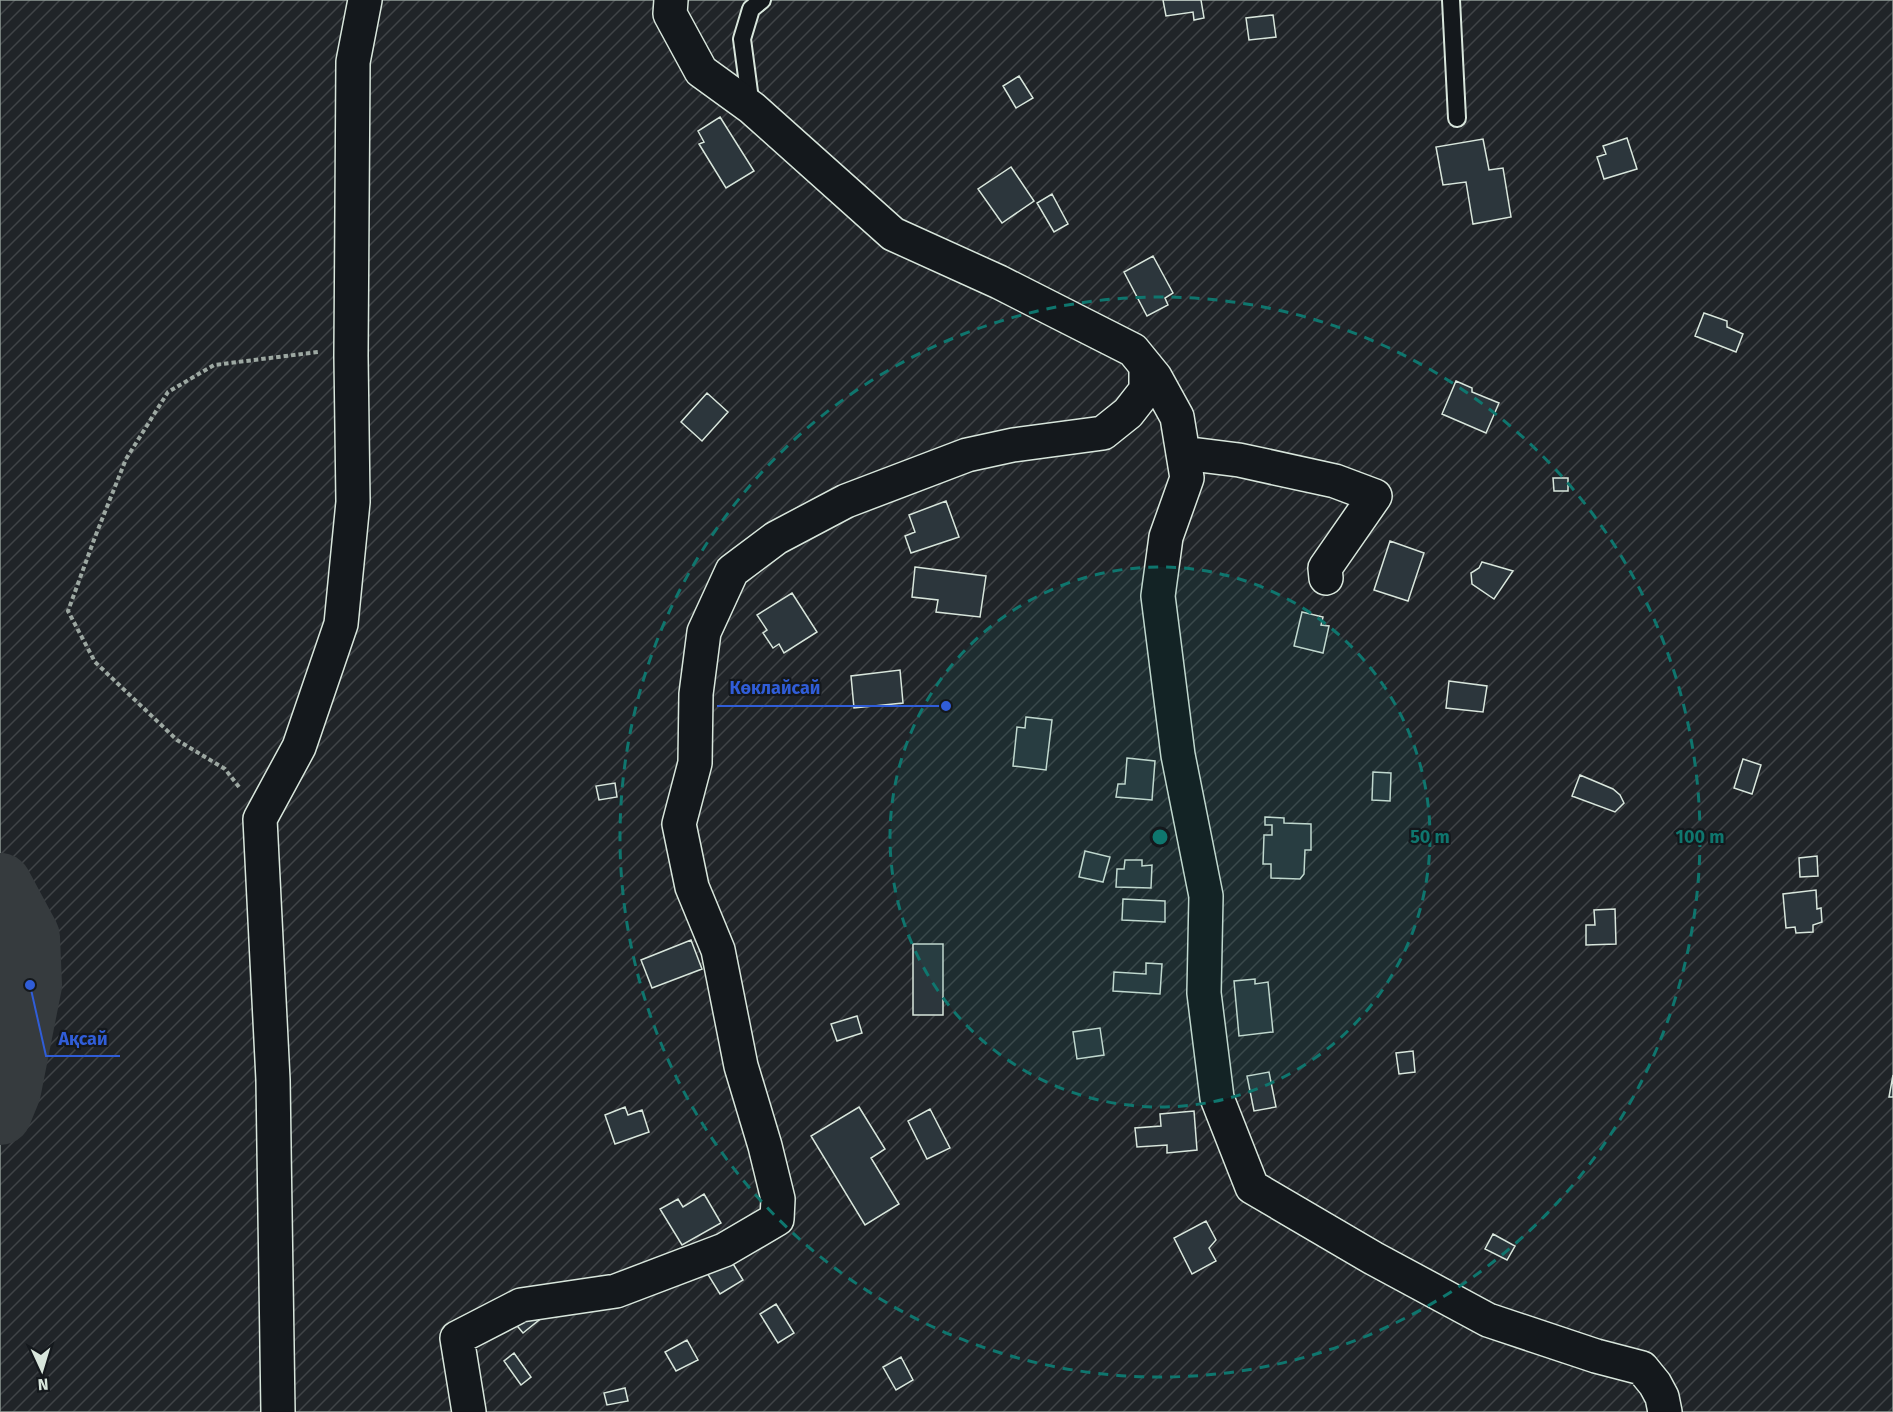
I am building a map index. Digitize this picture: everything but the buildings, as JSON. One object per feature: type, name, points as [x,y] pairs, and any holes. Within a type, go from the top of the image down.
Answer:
[{"type":"street","points":[[278,1412],[273,1080],[260,819],[299,747],[341,624],[353,502],[351,348],[353,62],[365,0]]},
{"type":"street","points":[[671,0],[670,14],[701,71],[752,108],[893,234],[999,282],[1133,350],[1155,377],[1177,417],[1186,478],[1166,537],[1158,596],[1178,755],[1206,896],[1204,993],[1217,1098],[1252,1187],[1373,1258],[1488,1320],[1596,1356],[1642,1368],[1659,1391],[1665,1412]]},
{"type":"street","points":[[469,1412],[458,1338],[521,1305],[616,1291],[723,1250],[777,1219],[778,1199],[741,1066],[718,950],[692,887],[679,824],[695,763],[696,694],[704,632],[732,571],[776,538],[846,501],[967,454],[1013,445],[1103,433],[1128,413],[1146,390],[1146,366]]},
{"type":"street","points":[[1183,453],[1239,460],[1335,481],[1375,496],[1324,568],[1326,578]]},
{"type":"lane","points":[[752,108],[742,39],[751,9],[762,0]]},
{"type":"lane","points":[[1450,0],[1457,118]]},
{"type":"path","points":[[260,819],[225,769],[177,740],[95,662],[68,611],[94,537],[126,459],[168,392],[214,365],[351,348]]},
{"type":"shaded area","points":[[0,0],[1893,0],[1893,1412],[0,1412]]},
{"type":"waterway","points":[[0,885],[28,937],[30,985],[9,1091],[0,1113]]},
{"type":"place","name":"Көклайсай","points":[[946,706]]},
{"type":"place","name":"Ақсай","points":[[30,985]]}]
